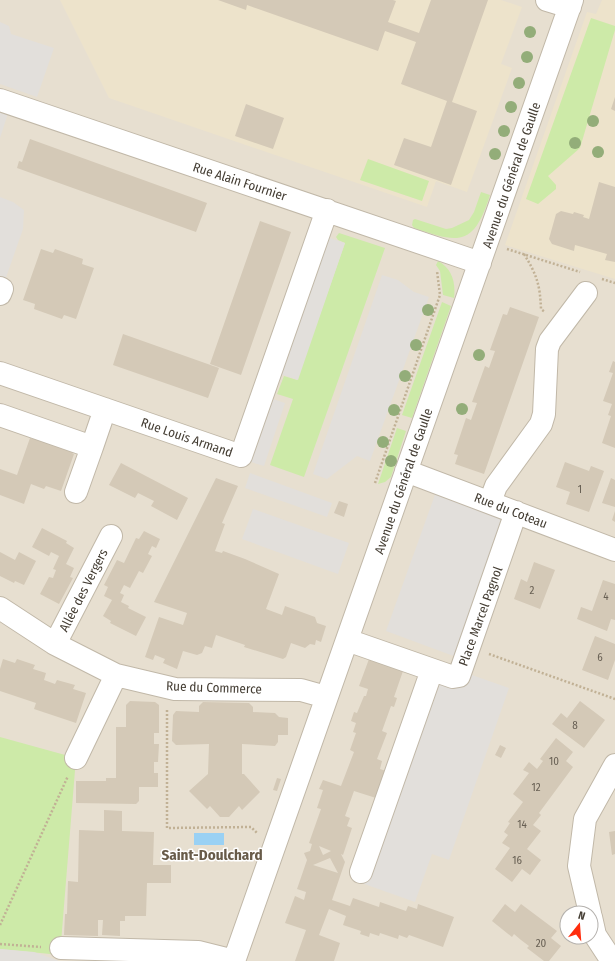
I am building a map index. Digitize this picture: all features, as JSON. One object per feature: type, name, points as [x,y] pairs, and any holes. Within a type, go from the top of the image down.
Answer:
[{"type":"street","points":[[547,0],[571,4]]},
{"type":"street","name":"Avenue du Général de Gaulle","points":[[234,961],[571,4]]},
{"type":"street","name":"Rue Alain Fournier","points":[[0,100],[480,263]]},
{"type":"street","name":"Rue Louis Armand","points":[[0,372],[241,456],[327,210]]},
{"type":"street","points":[[490,502],[496,486],[541,424],[544,414],[546,349],[591,282]]},
{"type":"street","points":[[0,288],[2,289],[0,294]]},
{"type":"street","points":[[76,492],[105,409]]},
{"type":"street","points":[[0,415],[92,447]]},
{"type":"street","name":"Rue du Coteau","points":[[406,471],[615,550]]},
{"type":"street","name":"Place Marcel Pagnol","points":[[347,640],[432,670],[454,677],[459,676],[516,512]]},
{"type":"street","name":"Allée des Vergers","points":[[55,644],[111,536]]},
{"type":"street","name":"Rue du Commerce","points":[[0,608],[55,644],[116,675],[175,689],[301,690],[326,697]]},
{"type":"street","points":[[361,872],[432,670]]},
{"type":"street","points":[[76,758],[116,675]]},
{"type":"street","points":[[588,905],[579,866],[585,819],[615,765]]},
{"type":"street","points":[[599,941],[612,961]]},
{"type":"street","points":[[61,948],[198,952],[234,961]]},
{"type":"path","points":[[501,246],[591,282],[615,283]]},
{"type":"path","points":[[523,254],[533,268],[540,286],[542,309],[562,325]]},
{"type":"path","points":[[375,483],[440,295],[439,283],[434,267]]},
{"type":"path","points":[[470,647],[615,699]]},
{"type":"path","points":[[167,687],[167,828],[251,827],[261,838]]},
{"type":"path","points":[[0,925],[76,758]]},
{"type":"path","points":[[0,944],[61,948]]},
{"type":"shaded area","points":[[0,0],[615,0],[615,961],[0,961]]},
{"type":"shaded area","points":[[60,0],[501,0],[522,7],[501,64],[512,68],[467,192],[436,181],[427,207],[109,98]]},
{"type":"shaded area","points":[[602,0],[615,0],[615,279],[505,245],[587,12],[596,14]]},
{"type":"shaded area","points":[[0,22],[9,26],[11,34],[54,48],[37,97],[0,84]]},
{"type":"shaded area","points":[[0,100],[11,104],[0,138]]},
{"type":"shaded area","points":[[0,197],[13,202],[24,210],[23,229],[2,289],[0,288]]},
{"type":"shaded area","points":[[327,237],[345,243],[298,380],[280,374]]},
{"type":"shaded area","points":[[382,275],[398,280],[414,292],[429,297],[370,461],[357,456],[327,479],[313,474]]},
{"type":"shaded area","points":[[270,398],[285,403],[264,466],[248,461]]},
{"type":"shaded area","points":[[250,473],[332,503],[327,517],[245,488]]},
{"type":"shaded area","points":[[436,492],[509,518],[459,658],[386,631]]},
{"type":"shaded area","points":[[253,509],[349,543],[338,574],[242,539]]},
{"type":"shaded area","points":[[429,660],[509,688],[449,860],[432,854],[415,902],[353,880]]},
{"type":"shaded area","points":[[0,949],[34,952],[59,961],[0,961]]},
{"type":"green space","points":[[591,18],[615,26],[615,30],[580,148],[548,176],[556,185],[556,189],[538,204],[526,199]]},
{"type":"green space","points":[[368,159],[429,181],[422,201],[360,180]]},
{"type":"green space","points":[[481,192],[490,195],[484,212],[478,224],[471,232],[463,237],[443,237],[414,228],[412,225],[413,220],[415,219],[446,229],[452,228],[469,220],[474,212]]},
{"type":"green space","points":[[339,233],[385,248],[304,477],[270,465],[293,399],[277,394],[284,376],[297,380],[345,243],[338,240],[336,237]]},
{"type":"green space","points":[[438,261],[447,268],[452,276],[454,282],[454,298],[443,295],[440,271],[436,265]]},
{"type":"green space","points":[[442,302],[451,306],[412,418],[402,415]]},
{"type":"green space","points":[[397,428],[406,431],[391,477],[385,482],[378,484]]},
{"type":"green space","points":[[0,737],[76,758],[60,955],[0,949]]},
{"type":"water","points":[[194,833],[224,833],[224,845],[194,845]]},
{"type":"building","points":[[218,0],[393,0],[396,1],[388,22],[419,33],[431,0],[488,0],[452,102],[477,111],[451,185],[394,165],[404,138],[431,147],[447,101],[401,84],[416,42],[385,31],[378,51],[247,5],[246,10]]},
{"type":"building","points":[[615,97],[615,111],[611,109]]},
{"type":"building","points":[[246,104],[284,118],[273,149],[235,136]]},
{"type":"building","points":[[30,139],[207,203],[196,232],[17,168],[19,161],[22,162]]},
{"type":"building","points":[[599,182],[615,187],[615,262],[605,260],[607,254],[575,245],[574,251],[552,244],[549,239],[556,214],[561,211],[573,214],[574,212],[584,215],[583,217],[589,219]]},
{"type":"building","points":[[260,221],[291,232],[241,375],[210,364]]},
{"type":"building","points":[[41,249],[53,253],[55,249],[83,259],[82,264],[94,268],[76,319],[64,315],[62,319],[34,309],[35,304],[23,300]]},
{"type":"building","points":[[510,307],[539,317],[484,474],[455,464],[458,455],[454,454],[466,418],[471,420],[477,403],[472,402],[485,366],[489,368],[495,351],[490,350],[503,314],[507,315]]},
{"type":"building","points":[[123,334],[219,368],[208,398],[113,365]]},
{"type":"building","points":[[613,361],[615,362],[615,448],[602,443],[611,416],[608,415],[612,404],[603,401],[613,373],[609,372]]},
{"type":"building","points":[[35,431],[74,445],[72,453],[74,454],[61,491],[46,486],[44,489],[31,484],[24,504],[0,495],[0,469],[17,475],[30,438],[33,439]]},
{"type":"building","points":[[565,462],[589,471],[591,466],[604,471],[589,512],[566,504],[570,492],[556,487]]},
{"type":"building","points":[[121,463],[188,498],[177,520],[151,506],[154,501],[138,493],[135,498],[109,485]]},
{"type":"building","points":[[216,478],[238,486],[222,523],[225,524],[215,551],[222,553],[223,551],[279,574],[266,609],[282,615],[285,606],[315,617],[317,623],[326,626],[321,642],[316,640],[315,645],[310,644],[305,648],[291,643],[286,657],[283,659],[244,647],[245,645],[216,635],[212,648],[205,646],[202,653],[197,655],[183,651],[177,669],[163,663],[165,659],[155,655],[153,660],[145,657],[159,617],[183,625],[187,613],[154,602]]},
{"type":"building","points":[[611,478],[615,480],[615,507],[602,503]]},
{"type":"building","points":[[339,501],[348,504],[344,517],[334,513]]},
{"type":"building","points":[[615,511],[615,522],[612,520]]},
{"type":"building","points":[[42,528],[67,541],[66,543],[74,548],[66,564],[74,568],[70,577],[73,578],[59,604],[40,594],[49,577],[53,578],[56,570],[53,569],[59,556],[51,552],[49,556],[32,547]]},
{"type":"building","points":[[144,531],[160,539],[156,548],[152,546],[148,554],[152,556],[143,573],[139,571],[130,588],[124,585],[120,593],[124,595],[121,602],[129,606],[128,608],[146,617],[136,636],[110,623],[111,621],[103,616],[112,600],[104,596],[108,587],[104,585],[117,560],[124,563],[136,538],[139,539]]},
{"type":"building","points":[[0,552],[15,560],[19,552],[36,561],[24,585],[15,581],[14,583],[0,576]]},
{"type":"building","points":[[534,562],[555,570],[540,609],[514,599],[521,579],[527,582]]},
{"type":"building","points":[[603,580],[615,584],[615,620],[611,619],[607,631],[577,619],[581,607],[592,611]]},
{"type":"building","points":[[595,636],[615,644],[615,660],[608,680],[582,670]]},
{"type":"building","points":[[3,659],[15,663],[17,659],[35,665],[33,669],[46,673],[44,680],[55,684],[57,680],[75,685],[73,689],[86,693],[76,723],[34,709],[36,703],[0,691],[0,669]]},
{"type":"building","points":[[369,659],[403,671],[394,697],[397,698],[394,707],[391,706],[382,731],[387,733],[377,759],[382,761],[380,769],[386,771],[376,798],[354,791],[345,816],[350,818],[347,826],[352,828],[343,855],[341,854],[345,862],[332,900],[350,906],[353,898],[379,907],[380,902],[406,911],[408,906],[417,909],[418,904],[454,917],[443,947],[409,935],[407,938],[399,935],[398,939],[380,933],[379,936],[370,933],[369,937],[360,934],[361,931],[343,925],[346,916],[329,909],[319,935],[340,943],[334,961],[295,961],[306,930],[285,923],[295,896],[304,900],[306,892],[297,889],[307,860],[304,853],[310,851],[312,844],[309,843],[321,809],[317,808],[323,790],[319,789],[323,780],[341,786],[354,752],[350,750],[356,733],[353,732],[356,723],[351,721],[354,712],[357,713],[368,689],[359,686]],"holes":[[[319,846],[331,851],[323,855]],[[330,858],[338,873],[313,865]]]},
{"type":"building","points":[[130,701],[155,702],[159,705],[159,733],[154,733],[154,744],[159,744],[158,762],[154,762],[154,773],[158,773],[158,787],[139,787],[139,801],[136,804],[76,803],[76,781],[106,781],[106,778],[116,778],[116,727],[126,727],[126,705]]},
{"type":"building","points":[[580,701],[605,720],[584,748],[552,724],[561,713],[567,718]]},
{"type":"building","points":[[203,702],[249,703],[253,707],[253,712],[275,713],[279,717],[288,718],[288,735],[278,735],[278,742],[275,746],[242,744],[242,774],[244,774],[260,792],[242,810],[239,806],[229,817],[220,817],[210,806],[207,809],[189,791],[208,774],[209,744],[176,745],[172,741],[173,715],[176,711],[199,712],[199,706]]},
{"type":"building","points":[[556,738],[573,752],[566,761],[573,767],[539,813],[541,815],[533,825],[541,831],[527,849],[541,860],[530,875],[522,869],[512,882],[495,869],[510,848],[502,843],[508,835],[504,832],[510,823],[508,822],[523,802],[513,794],[529,773],[523,770],[529,762],[537,769],[543,761],[540,759]]},
{"type":"building","points":[[500,745],[506,748],[501,758],[495,755]]},
{"type":"building","points":[[277,778],[281,779],[277,791],[273,790]]},
{"type":"building","points":[[104,810],[122,811],[122,831],[154,832],[153,865],[171,865],[171,883],[147,883],[146,916],[125,916],[125,921],[120,921],[120,936],[102,935],[103,920],[98,920],[98,936],[64,935],[65,914],[67,914],[68,881],[78,882],[79,830],[104,831]]},
{"type":"building","points":[[615,831],[615,854],[612,855],[609,832]]},
{"type":"building","points":[[505,904],[515,912],[521,904],[557,931],[551,938],[561,946],[549,961],[544,961],[527,948],[529,946],[514,934],[512,937],[492,921]]},
{"type":"district","name":"Saint-Doulchard","points":[[212,855]]}]
